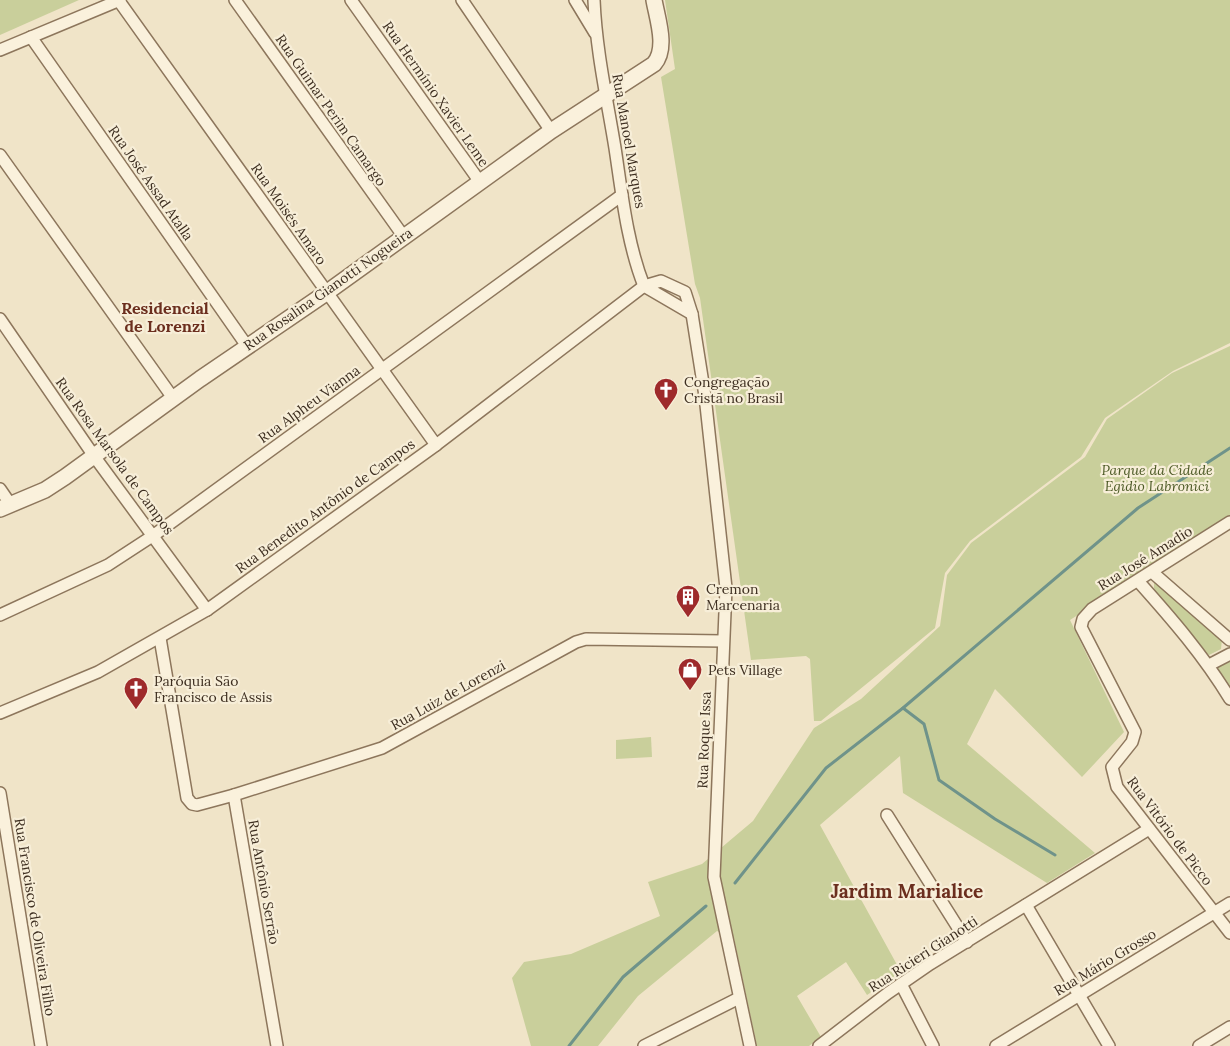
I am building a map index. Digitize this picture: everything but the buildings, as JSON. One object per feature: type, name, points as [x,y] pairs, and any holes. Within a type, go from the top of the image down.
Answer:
[{"type":"street","points":[[0,50],[119,0]]},
{"type":"street","name":"Rua Moisés Amaro","points":[[119,0],[436,445]]},
{"type":"street","name":"Rua Guimar Perim Camargo","points":[[235,0],[404,237]]},
{"type":"street","name":"Rua Hermínio Xavier Leme","points":[[351,0],[480,182]]},
{"type":"street","points":[[462,0],[551,131]]},
{"type":"street","points":[[575,0],[596,34]]},
{"type":"street","name":"Rua Manoel Marques","points":[[594,0],[596,34],[622,195],[636,265],[644,286]]},
{"type":"street","name":"Rua Rosalina Gianotti Nogueira","points":[[5,507],[45,490],[247,346],[326,293],[551,131],[654,64],[658,59],[660,44],[654,0]]},
{"type":"street","name":"Rua José Assad Atalla","points":[[31,37],[247,346]]},
{"type":"street","points":[[0,155],[173,398]]},
{"type":"street","name":"Rua Alpheu Vianna","points":[[0,615],[108,564],[154,535],[622,195]]},
{"type":"street","name":"Rua Roque Issa","points":[[644,286],[692,314],[706,396],[726,588],[714,878],[750,1046]]},
{"type":"street","name":"Rua Benedito Antônio de Campos","points":[[0,713],[98,672],[207,610],[436,445],[644,286]]},
{"type":"street","name":"Rua Rosa Marsola de Campos","points":[[0,319],[94,456],[154,535],[207,610]]},
{"type":"street","points":[[0,489],[5,507]]},
{"type":"street","name":"Rua José Amadio","points":[[1112,767],[1132,742],[1135,732],[1133,725],[1083,634],[1082,623],[1085,615],[1230,522]]},
{"type":"street","points":[[1152,572],[1230,640]]},
{"type":"street","points":[[1138,581],[1178,626],[1209,665],[1230,699]]},
{"type":"street","name":"Rua Luiz de Lorenzi","points":[[160,638],[187,798],[190,802],[203,804],[382,748],[576,642],[586,639],[723,641]]},
{"type":"street","points":[[1209,665],[1230,654]]},
{"type":"street","name":"Rua Vitório de Picco","points":[[1112,767],[1117,787],[1230,933]]},
{"type":"street","name":"Rua Francisco de Oliveira Filho","points":[[0,793],[41,1046]]},
{"type":"street","name":"Rua Antônio Serrão","points":[[234,795],[277,1046]]},
{"type":"street","points":[[888,814],[966,942]]},
{"type":"street","name":"Rua Ricieri Gianotti","points":[[819,1046],[901,984],[1149,829]]},
{"type":"street","name":"Rua Mário Grosso","points":[[996,1046],[1230,902]]},
{"type":"street","points":[[1026,905],[1110,1046]]},
{"type":"street","points":[[901,984],[933,1046]]},
{"type":"street","points":[[644,1046],[740,998]]},
{"type":"street","points":[[1199,1046],[1230,1027]]},
{"type":"green space","points":[[0,0],[79,0],[0,35]]},
{"type":"green space","points":[[665,0],[1230,0],[1230,343],[1173,371],[1105,418],[1081,457],[970,541],[945,573],[935,628],[821,721],[814,721],[810,659],[806,656],[751,660],[700,298],[695,284],[661,77],[675,69]]},
{"type":"green space","name":"Parque da Cidade Egidio Labronici","points":[[1230,346],[1230,516],[1070,620],[1124,732],[1082,777],[995,689],[967,744],[1095,853],[1047,883],[903,793],[900,756],[820,825],[901,972],[867,995],[846,962],[797,996],[821,1037],[809,1046],[757,1046],[734,938],[717,931],[638,996],[598,1046],[531,1046],[512,978],[524,962],[571,954],[660,916],[648,882],[702,864],[753,821],[814,728],[861,699],[940,626],[947,575],[971,543],[1085,457],[1107,419],[1172,373]]},
{"type":"green space","points":[[1158,580],[1222,639],[1221,649],[1209,655],[1203,650],[1157,595],[1154,583]]},
{"type":"green space","points":[[1230,659],[1230,690],[1216,665]]},
{"type":"green space","points":[[651,737],[652,757],[616,759],[616,740]]},
{"type":"waterway","points":[[735,883],[826,768],[903,708],[1138,508],[1230,448]]},
{"type":"waterway","points":[[903,708],[924,724],[939,780],[995,819],[1055,855]]},
{"type":"waterway","points":[[569,1046],[623,977],[706,906]]},
{"type":"place","name":"Congregação Cristã no Brasil","points":[[666,411]]},
{"type":"place","name":"Cremon Marcenaria","points":[[688,618]]},
{"type":"place","name":"Pets Village","points":[[690,691]]},
{"type":"place","name":"Paróquia São Francisco de Assis","points":[[136,710]]},
{"type":"district","name":"Residencial de Lorenzi","points":[[165,317]]},
{"type":"district","name":"Jardim Marialice","points":[[907,891]]}]
